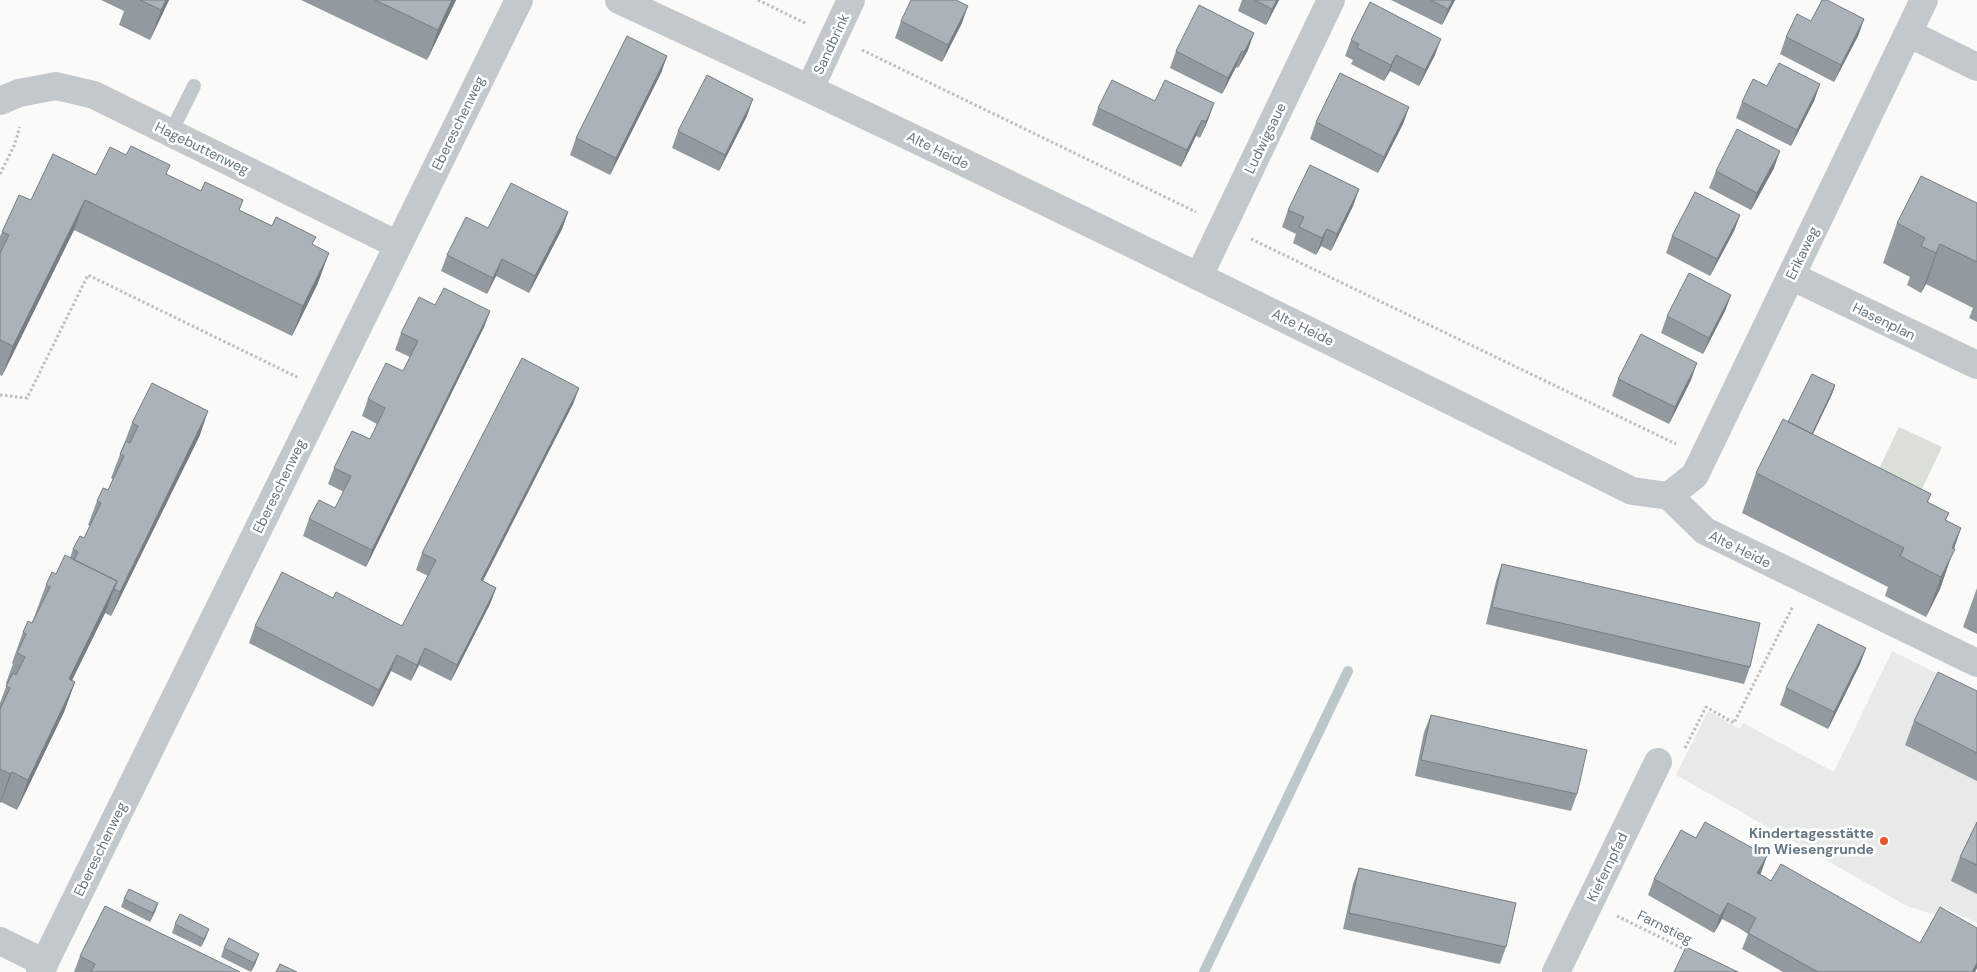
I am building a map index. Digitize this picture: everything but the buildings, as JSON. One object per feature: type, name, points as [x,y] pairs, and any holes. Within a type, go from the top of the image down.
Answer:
[{"type":"street","name":"Ebereschenweg","points":[[42,968],[519,0]]},
{"type":"street","name":"Alte Heide","points":[[619,0],[810,88],[1199,276],[1632,491],[1669,496],[1705,532],[1977,663]]},
{"type":"street","name":"Sandbrink","points":[[810,88],[851,0]]},
{"type":"street","name":"Ludwigsaue","points":[[1199,276],[1332,0]]},
{"type":"street","name":"Erikaweg","points":[[1669,496],[1695,475],[1924,0]]},
{"type":"street","points":[[1908,33],[1977,67]]},
{"type":"street","name":"Hagebuttenweg","points":[[0,101],[19,93],[56,86],[94,95],[398,245]]},
{"type":"street","name":"Hasenplan","points":[[1791,276],[1977,365]]},
{"type":"street","name":"Kiefernpfad","points":[[1556,972],[1658,762]]},
{"type":"street","points":[[0,941],[42,968]]},
{"type":"lane","points":[[171,132],[194,86]]},
{"type":"path","points":[[0,174],[14,146],[32,91]]},
{"type":"path","points":[[0,395],[27,398],[88,275],[306,382]]},
{"type":"path","points":[[1658,762],[1673,769],[1706,707],[1734,723],[1805,581]]},
{"type":"path","name":"Farnstieg","points":[[1590,902],[1695,954]]},
{"type":"shaded area","points":[[1899,427],[1942,447],[1922,489],[1879,469]]},
{"type":"shaded area","name":"Kindertagesstätte Im Wiesengrunde","points":[[1892,651],[1977,693],[1977,923],[1943,907],[1938,916],[1907,906],[1676,775],[1708,711],[1740,729],[1743,723],[1834,772]]},
{"type":"waterway","points":[[1204,972],[1348,671]]},
{"type":"place","name":"Kindertagesstätte Im Wiesengrunde","points":[[1884,841]]}]
